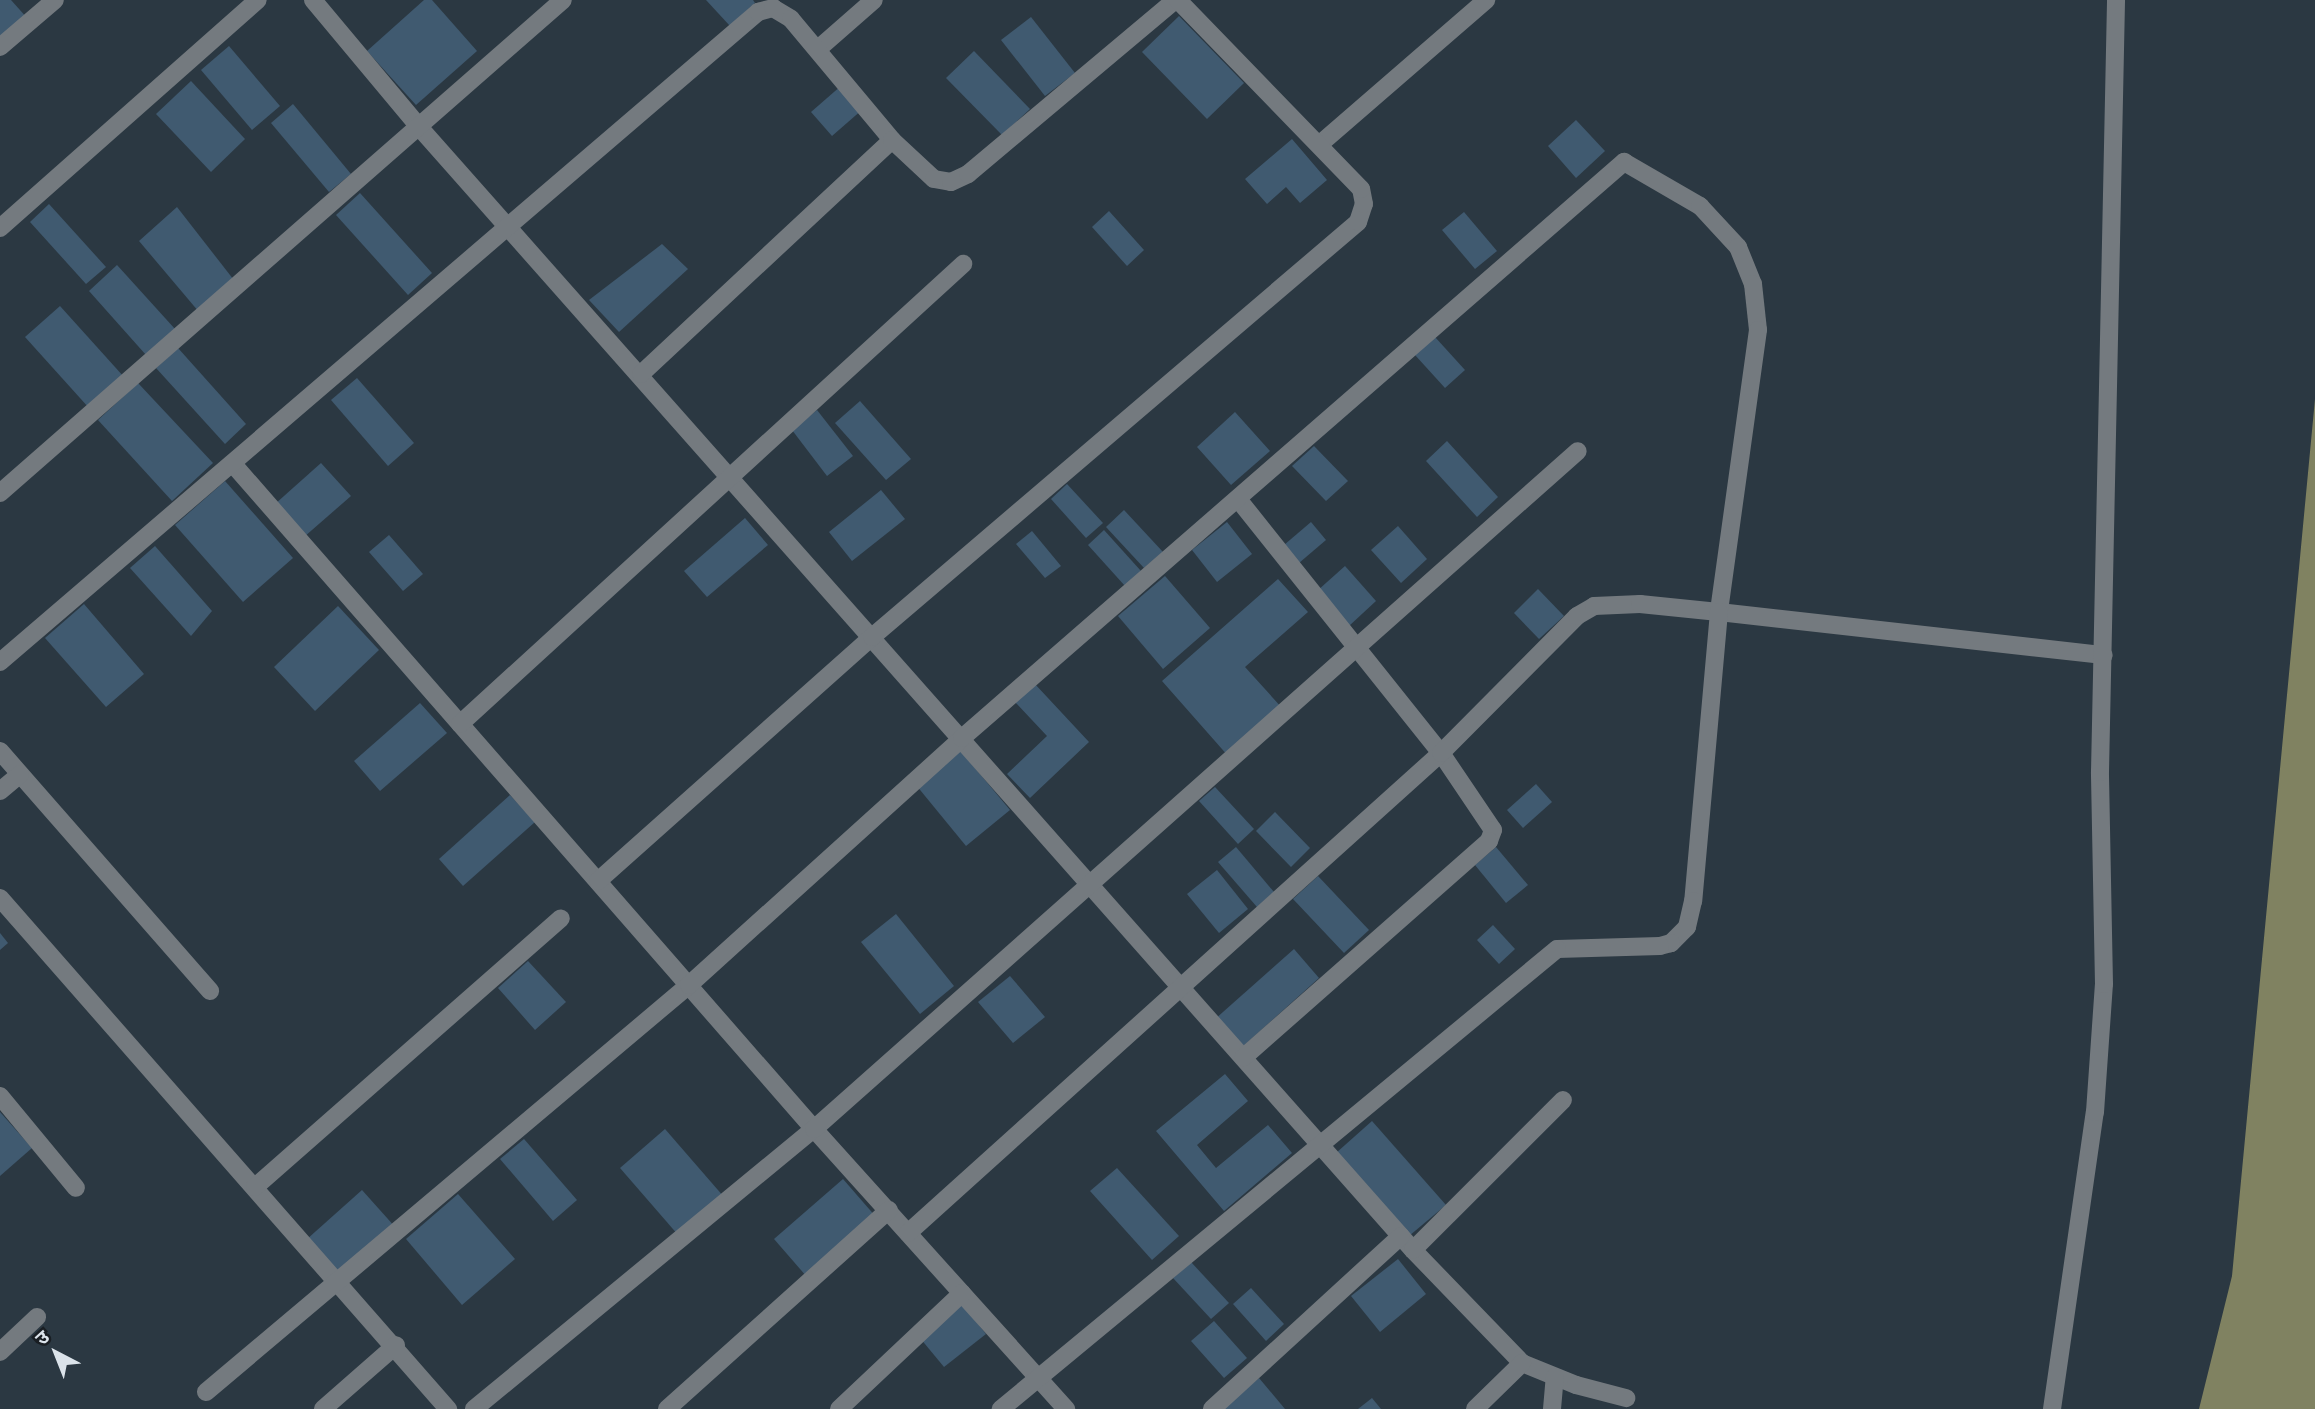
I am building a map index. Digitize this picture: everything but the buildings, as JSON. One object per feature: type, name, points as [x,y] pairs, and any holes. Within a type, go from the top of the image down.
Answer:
[{"type":"street","points":[[0,47],[55,0]]},
{"type":"street","points":[[0,228],[258,0]]},
{"type":"street","points":[[313,0],[420,128],[641,374],[1413,1250],[1522,1363],[1555,1377],[1626,1398]]},
{"type":"street","points":[[0,493],[564,0]]},
{"type":"street","points":[[818,49],[874,0]]},
{"type":"street","points":[[0,662],[511,228],[758,12],[774,8],[791,19],[892,141],[934,179],[951,182],[968,174],[1176,0],[1320,144],[1361,189],[1364,204],[1358,222],[872,636],[598,881]]},
{"type":"street","points":[[1320,144],[1486,0]]},
{"type":"street","points":[[2052,1409],[2072,1292],[2097,1087],[2104,984],[2100,772],[2116,0]]},
{"type":"street","points":[[641,374],[892,141]]},
{"type":"street","points":[[206,1392],[339,1283],[689,985],[962,738],[1624,162],[1676,191],[1715,221],[1738,247],[1753,284],[1758,330],[1719,612],[1693,901],[1681,935],[1671,943],[1635,950],[1557,949],[1001,1409]]},
{"type":"street","points":[[460,724],[963,264]]},
{"type":"street","points":[[474,1409],[814,1129],[1578,451]]},
{"type":"street","points":[[233,464],[814,1129],[1066,1409]]},
{"type":"street","points":[[1237,499],[1441,753],[1490,820],[1493,830],[1489,841],[1244,1057]]},
{"type":"street","points":[[908,1233],[1441,753],[1577,616],[1594,606],[1640,604],[2104,654]]},
{"type":"street","points":[[0,751],[210,991]]},
{"type":"street","points":[[0,791],[20,774]]},
{"type":"street","points":[[0,898],[396,1345],[448,1409]]},
{"type":"street","points":[[255,1187],[561,918]]},
{"type":"street","points":[[0,1096],[76,1188]]},
{"type":"street","points":[[1413,1250],[1563,1100]]},
{"type":"street","points":[[667,1409],[889,1210]]},
{"type":"street","points":[[1212,1409],[1401,1236]]},
{"type":"street","points":[[839,1409],[962,1293]]},
{"type":"street","points":[[0,1352],[37,1317]]},
{"type":"street","points":[[323,1409],[396,1345]]},
{"type":"street","points":[[1475,1409],[1522,1363]]},
{"type":"street","points":[[1552,1409],[1555,1377]]},
{"type":"shaded area","points":[[2315,399],[2315,1409],[2199,1409],[2232,1276]]}]
